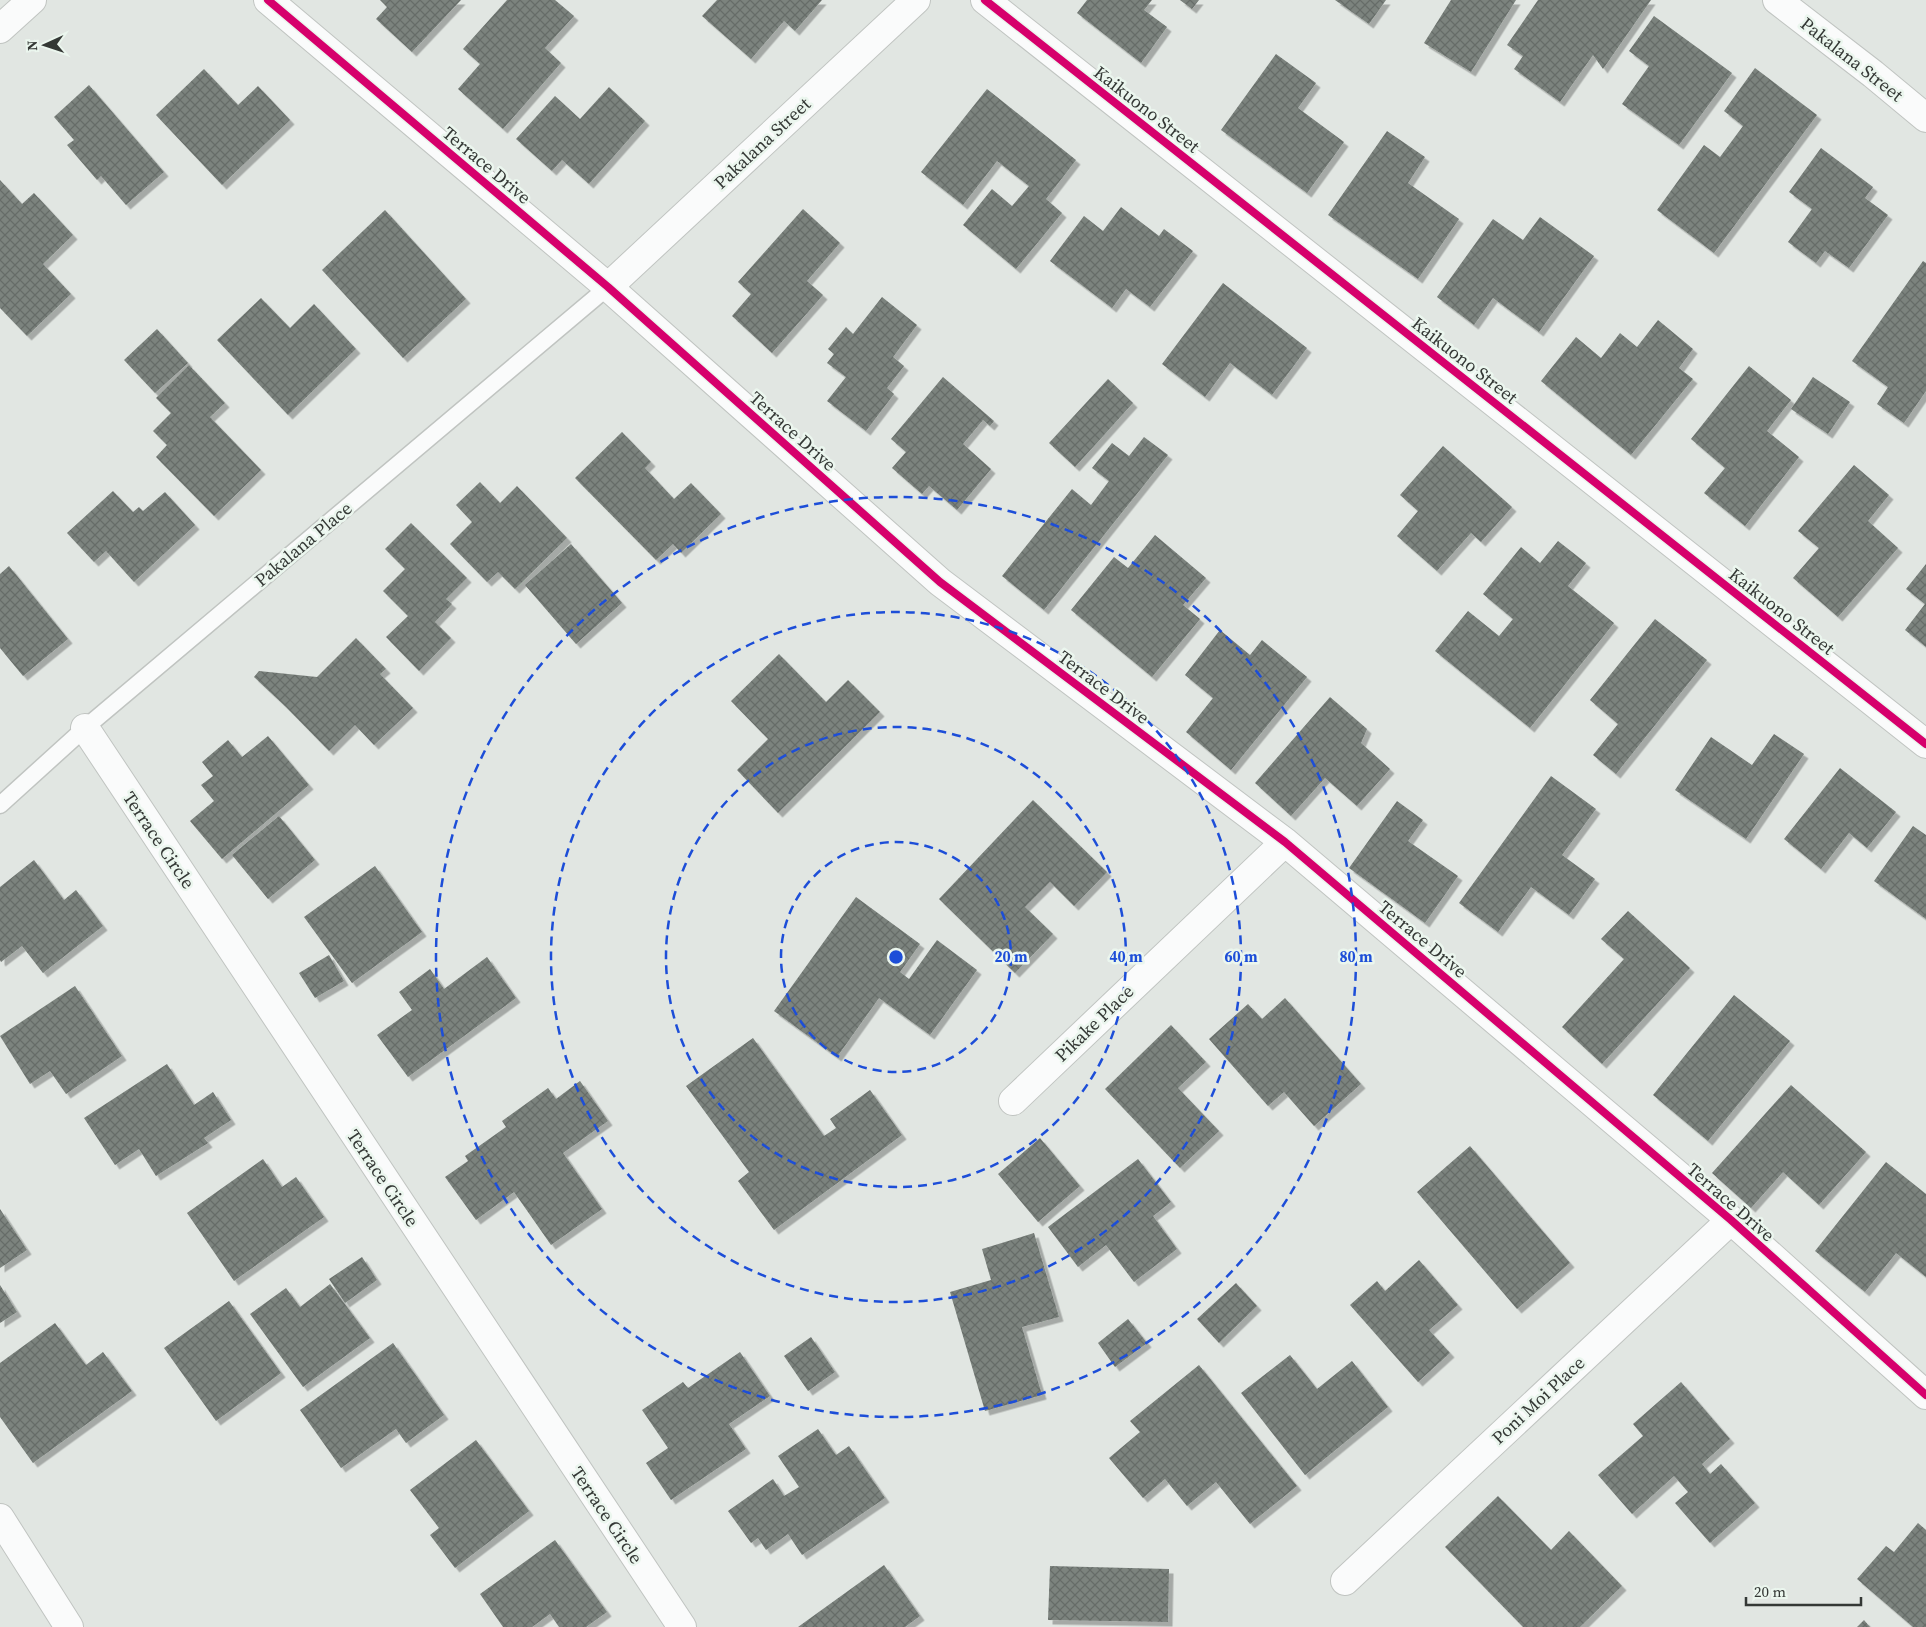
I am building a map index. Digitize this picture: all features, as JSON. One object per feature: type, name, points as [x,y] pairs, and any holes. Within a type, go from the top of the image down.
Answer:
[{"type":"street","points":[[0,29],[32,0]]},
{"type":"street","name":"Terrace Drive","points":[[268,0],[608,287],[940,582],[1285,842],[1731,1220],[1926,1395]]},
{"type":"street","name":"Pakalana Street","points":[[608,287],[916,0]]},
{"type":"street","name":"Kaikuono Street","points":[[985,0],[1926,744]]},
{"type":"street","name":"Pakalana Street","points":[[1777,0],[1873,74],[1926,118]]},
{"type":"street","name":"Terrace Circle","points":[[85,728],[682,1627]]},
{"type":"street","name":"Pikake Place","points":[[1013,1101],[1285,842]]},
{"type":"street","name":"Poni Moi Place","points":[[1344,1581],[1731,1220]]},
{"type":"street","points":[[0,1518],[69,1627]]},
{"type":"lane","name":"Pakalana Place","points":[[0,805],[85,728],[608,287]]},
{"type":"building","points":[[380,0],[461,0],[412,52],[376,19],[387,7]]},
{"type":"building","points":[[507,0],[555,0],[574,16],[545,48],[561,63],[503,129],[458,89],[480,64],[463,49]]},
{"type":"building","points":[[717,0],[822,0],[795,31],[784,21],[751,59],[702,16]]},
{"type":"building","points":[[1087,0],[1152,0],[1144,10],[1167,27],[1141,63],[1077,13]]},
{"type":"building","points":[[1180,0],[1199,0],[1192,9]]},
{"type":"building","points":[[1335,0],[1386,0],[1369,24]]},
{"type":"building","points":[[1451,0],[1516,0],[1471,72],[1424,43]]},
{"type":"building","points":[[1538,0],[1651,0],[1603,69],[1593,55],[1560,102],[1514,69],[1523,56],[1507,45]]},
{"type":"building","points":[[1654,16],[1732,73],[1679,145],[1622,104],[1649,66],[1629,51]]},
{"type":"building","points":[[1276,54],[1316,83],[1298,108],[1344,142],[1307,193],[1221,130]]},
{"type":"building","points":[[1755,68],[1817,115],[1714,253],[1657,210],[1704,145],[1720,157],[1743,126],[1724,111]]},
{"type":"building","points":[[204,69],[238,105],[258,86],[290,120],[222,185],[156,115]]},
{"type":"building","points":[[89,85],[164,172],[126,205],[101,176],[97,180],[67,145],[74,140],[54,117]]},
{"type":"building","points":[[609,87],[645,121],[589,184],[562,160],[552,171],[516,139],[555,96],[580,119]]},
{"type":"building","points":[[987,89],[1076,160],[1046,199],[1062,213],[1016,269],[963,225],[992,189],[1012,206],[1029,186],[997,161],[963,205],[921,172]]},
{"type":"building","points":[[1387,131],[1425,157],[1408,183],[1459,219],[1418,279],[1328,215]]},
{"type":"building","points":[[1821,148],[1873,187],[1865,198],[1888,215],[1849,268],[1825,251],[1816,263],[1788,242],[1812,209],[1789,192]]},
{"type":"building","points":[[0,180],[22,204],[34,193],[73,235],[43,264],[71,294],[27,336],[0,308]]},
{"type":"building","points":[[1121,207],[1159,236],[1164,229],[1193,251],[1150,307],[1126,289],[1112,308],[1050,261],[1084,216],[1103,231]]},
{"type":"building","points":[[803,209],[840,243],[807,281],[823,295],[772,353],[732,316],[751,294],[738,282]]},
{"type":"building","points":[[385,210],[466,299],[403,358],[322,270]]},
{"type":"building","points":[[1540,217],[1594,256],[1539,332],[1493,298],[1474,325],[1437,297],[1493,219],[1523,240]]},
{"type":"building","points":[[1923,261],[1926,263],[1926,391],[1904,423],[1877,404],[1888,387],[1852,361]]},
{"type":"building","points":[[1223,283],[1307,348],[1272,395],[1230,363],[1205,397],[1162,364]]},
{"type":"building","points":[[882,297],[917,325],[893,357],[904,366],[887,388],[894,394],[866,431],[827,401],[846,377],[827,363],[834,354],[828,349],[846,327],[853,334]]},
{"type":"building","points":[[261,298],[290,328],[314,304],[356,349],[288,415],[217,340]]},
{"type":"building","points":[[1658,320],[1693,349],[1679,368],[1693,379],[1631,455],[1541,381],[1576,337],[1601,358],[1620,333],[1637,347]]},
{"type":"building","points":[[157,329],[188,363],[155,393],[124,360]]},
{"type":"building","points":[[189,365],[225,403],[210,417],[261,470],[214,516],[156,457],[167,445],[153,431],[171,413],[156,398]]},
{"type":"building","points":[[1749,366],[1791,400],[1767,431],[1799,457],[1745,526],[1704,493],[1725,468],[1691,439]]},
{"type":"building","points":[[943,377],[994,421],[990,426],[983,420],[963,444],[991,469],[957,510],[929,486],[922,494],[892,468],[906,452],[891,439]]},
{"type":"building","points":[[1813,377],[1850,402],[1828,434],[1791,409]]},
{"type":"building","points":[[1108,379],[1133,403],[1075,467],[1049,443]]},
{"type":"building","points":[[622,432],[651,462],[645,468],[674,499],[691,483],[721,514],[681,553],[673,544],[656,560],[575,478]]},
{"type":"building","points":[[1144,437],[1168,455],[1044,610],[1002,576],[1072,489],[1091,505],[1109,481],[1092,468],[1112,443],[1129,456]]},
{"type":"building","points":[[1443,446],[1512,507],[1481,542],[1471,533],[1437,571],[1397,536],[1418,511],[1400,495]]},
{"type":"building","points":[[1854,465],[1889,495],[1868,521],[1898,548],[1838,617],[1793,578],[1819,548],[1798,531]]},
{"type":"building","points":[[480,482],[500,503],[517,486],[567,538],[515,589],[498,572],[487,582],[450,544],[472,522],[456,505]]},
{"type":"building","points":[[113,491],[133,512],[139,507],[143,511],[165,492],[195,525],[134,582],[106,551],[94,562],[67,533]]},
{"type":"building","points":[[411,523],[467,578],[446,599],[452,604],[435,622],[451,638],[419,671],[386,637],[408,616],[383,591],[405,569],[385,549]]},
{"type":"building","points":[[1155,535],[1206,578],[1183,605],[1200,619],[1152,677],[1071,610],[1114,557],[1128,568]]},
{"type":"building","points":[[1558,541],[1586,563],[1568,586],[1614,623],[1530,728],[1435,651],[1468,611],[1499,636],[1513,619],[1483,594],[1521,547],[1540,563]]},
{"type":"building","points":[[571,544],[622,603],[576,644],[525,585]]},
{"type":"building","points":[[1926,564],[1926,647],[1905,630],[1925,604],[1906,589]]},
{"type":"building","points":[[9,566],[68,639],[23,676],[0,648],[0,574]]},
{"type":"building","points":[[1655,619],[1707,660],[1616,774],[1593,755],[1618,724],[1590,700]]},
{"type":"building","points":[[1220,630],[1250,655],[1262,640],[1307,677],[1231,770],[1186,732],[1213,698],[1185,675]]},
{"type":"building","points":[[356,638],[386,669],[380,674],[413,708],[374,745],[355,725],[329,751],[254,677],[259,671],[317,677]]},
{"type":"building","points":[[779,654],[826,702],[848,680],[880,712],[778,813],[737,770],[768,739],[731,701]]},
{"type":"building","points":[[1330,697],[1367,729],[1361,743],[1390,769],[1357,806],[1325,778],[1291,816],[1255,783]]},
{"type":"building","points":[[1774,734],[1804,754],[1746,839],[1675,790],[1711,737],[1752,765]]},
{"type":"building","points":[[268,736],[309,785],[222,859],[190,821],[214,801],[201,785],[213,776],[202,762],[228,740],[242,757]]},
{"type":"building","points":[[1840,768],[1896,812],[1867,848],[1849,833],[1821,869],[1784,839]]},
{"type":"building","points":[[1551,776],[1596,809],[1562,855],[1595,879],[1569,915],[1531,887],[1498,932],[1459,903]]},
{"type":"building","points":[[1033,800],[1107,872],[1074,906],[1050,882],[1025,907],[1053,934],[1015,973],[939,899]]},
{"type":"building","points":[[1397,801],[1423,820],[1408,841],[1458,876],[1425,923],[1349,868]]},
{"type":"building","points":[[279,816],[315,860],[268,899],[232,855]]},
{"type":"building","points":[[1913,826],[1926,835],[1926,919],[1874,881]]},
{"type":"building","points":[[34,860],[64,900],[76,890],[103,926],[43,973],[22,946],[1,962],[0,960],[0,887]]},
{"type":"building","points":[[375,866],[422,932],[352,983],[304,917]]},
{"type":"building","points":[[856,897],[920,944],[900,972],[909,979],[937,940],[977,970],[930,1035],[879,998],[837,1057],[774,1011]]},
{"type":"building","points":[[1628,911],[1690,968],[1602,1064],[1562,1027],[1624,959],[1601,939]]},
{"type":"building","points":[[329,955],[344,981],[315,998],[299,973]]},
{"type":"building","points":[[487,957],[516,998],[408,1077],[377,1035],[412,1010],[399,992],[430,969],[444,989]]},
{"type":"building","points":[[75,986],[122,1056],[66,1094],[50,1071],[30,1084],[0,1036]]},
{"type":"building","points":[[1734,995],[1790,1041],[1708,1141],[1653,1095]]},
{"type":"building","points":[[1285,998],[1361,1084],[1314,1126],[1284,1092],[1268,1106],[1209,1039],[1248,1004],[1262,1019]]},
{"type":"building","points":[[1171,1025],[1206,1062],[1178,1088],[1219,1131],[1180,1168],[1105,1089]]},
{"type":"building","points":[[753,1038],[824,1136],[836,1128],[830,1119],[870,1090],[902,1135],[774,1230],[738,1181],[749,1172],[686,1086]]},
{"type":"building","points":[[167,1064],[194,1105],[213,1092],[231,1120],[204,1138],[208,1143],[156,1176],[139,1149],[115,1165],[84,1118]]},
{"type":"building","points":[[580,1081],[608,1121],[563,1153],[602,1209],[551,1245],[514,1192],[476,1220],[445,1177],[468,1161],[465,1156],[506,1127],[502,1121],[548,1088],[556,1099]]},
{"type":"building","points":[[1791,1085],[1866,1152],[1819,1205],[1783,1172],[1751,1208],[1712,1173]]},
{"type":"building","points":[[1040,1138],[1080,1186],[1038,1222],[998,1174]]},
{"type":"building","points":[[1470,1146],[1570,1263],[1517,1309],[1417,1192]]},
{"type":"building","points":[[263,1159],[282,1187],[296,1177],[324,1217],[234,1281],[187,1213]]},
{"type":"building","points":[[1138,1159],[1171,1202],[1153,1216],[1177,1249],[1134,1282],[1106,1245],[1078,1267],[1048,1227]]},
{"type":"building","points":[[1886,1162],[1926,1194],[1926,1277],[1896,1253],[1865,1292],[1815,1251]]},
{"type":"building","points":[[0,1209],[27,1250],[0,1268]]},
{"type":"building","points":[[1034,1233],[1059,1317],[1022,1327],[1042,1395],[985,1411],[950,1292],[991,1280],[982,1249]]},
{"type":"building","points":[[362,1257],[377,1280],[345,1303],[329,1279]]},
{"type":"building","points":[[1419,1260],[1458,1305],[1429,1330],[1450,1353],[1418,1382],[1350,1305],[1377,1281],[1385,1291]]},
{"type":"building","points":[[1236,1283],[1257,1306],[1219,1343],[1197,1319]]},
{"type":"building","points":[[330,1284],[370,1338],[303,1387],[250,1314],[286,1288],[300,1307]]},
{"type":"building","points":[[0,1285],[17,1312],[0,1323]]},
{"type":"building","points":[[229,1301],[281,1373],[216,1421],[164,1348]]},
{"type":"building","points":[[1128,1319],[1147,1343],[1115,1367],[1098,1343]]},
{"type":"building","points":[[55,1323],[86,1365],[103,1352],[132,1391],[33,1463],[0,1417],[0,1363]]},
{"type":"building","points":[[811,1337],[835,1372],[808,1391],[784,1356]]},
{"type":"building","points":[[393,1343],[444,1415],[406,1443],[396,1429],[341,1468],[300,1410]]},
{"type":"building","points":[[740,1352],[770,1396],[729,1424],[746,1449],[671,1500],[646,1463],[668,1448],[642,1410],[683,1382],[688,1388]]},
{"type":"building","points":[[1290,1355],[1317,1389],[1352,1361],[1388,1407],[1305,1475],[1241,1393]]},
{"type":"building","points":[[1199,1365],[1297,1486],[1250,1524],[1216,1482],[1187,1506],[1165,1479],[1143,1498],[1109,1458],[1140,1432],[1130,1421]]},
{"type":"building","points":[[1681,1382],[1730,1439],[1702,1464],[1710,1474],[1721,1464],[1755,1503],[1710,1543],[1675,1503],[1688,1492],[1674,1476],[1632,1514],[1598,1475],[1643,1436],[1633,1424]]},
{"type":"building","points":[[818,1429],[836,1455],[849,1446],[885,1498],[802,1555],[788,1534],[766,1550],[758,1538],[751,1543],[728,1511],[773,1479],[784,1496],[799,1487],[778,1456]]},
{"type":"building","points":[[476,1440],[529,1511],[455,1568],[430,1535],[439,1528],[410,1490]]},
{"type":"building","points":[[1498,1496],[1551,1550],[1569,1531],[1622,1586],[1580,1627],[1523,1627],[1445,1547]]},
{"type":"building","points":[[1918,1523],[1926,1530],[1926,1627],[1913,1627],[1857,1579],[1886,1546],[1894,1552]]},
{"type":"building","points":[[555,1540],[607,1612],[586,1627],[559,1627],[550,1614],[532,1627],[503,1627],[480,1594]]},
{"type":"building","points":[[884,1565],[920,1616],[905,1627],[798,1627]]},
{"type":"building","points":[[1050,1566],[1169,1569],[1168,1622],[1048,1620]]},
{"type":"building","points":[[1864,1620],[1870,1627],[1857,1627]]},
{"type":"cycle path","points":[[268,0],[608,287],[940,582],[1285,842],[1731,1220],[1926,1395]]},
{"type":"cycle path","points":[[985,0],[1926,744]]}]
